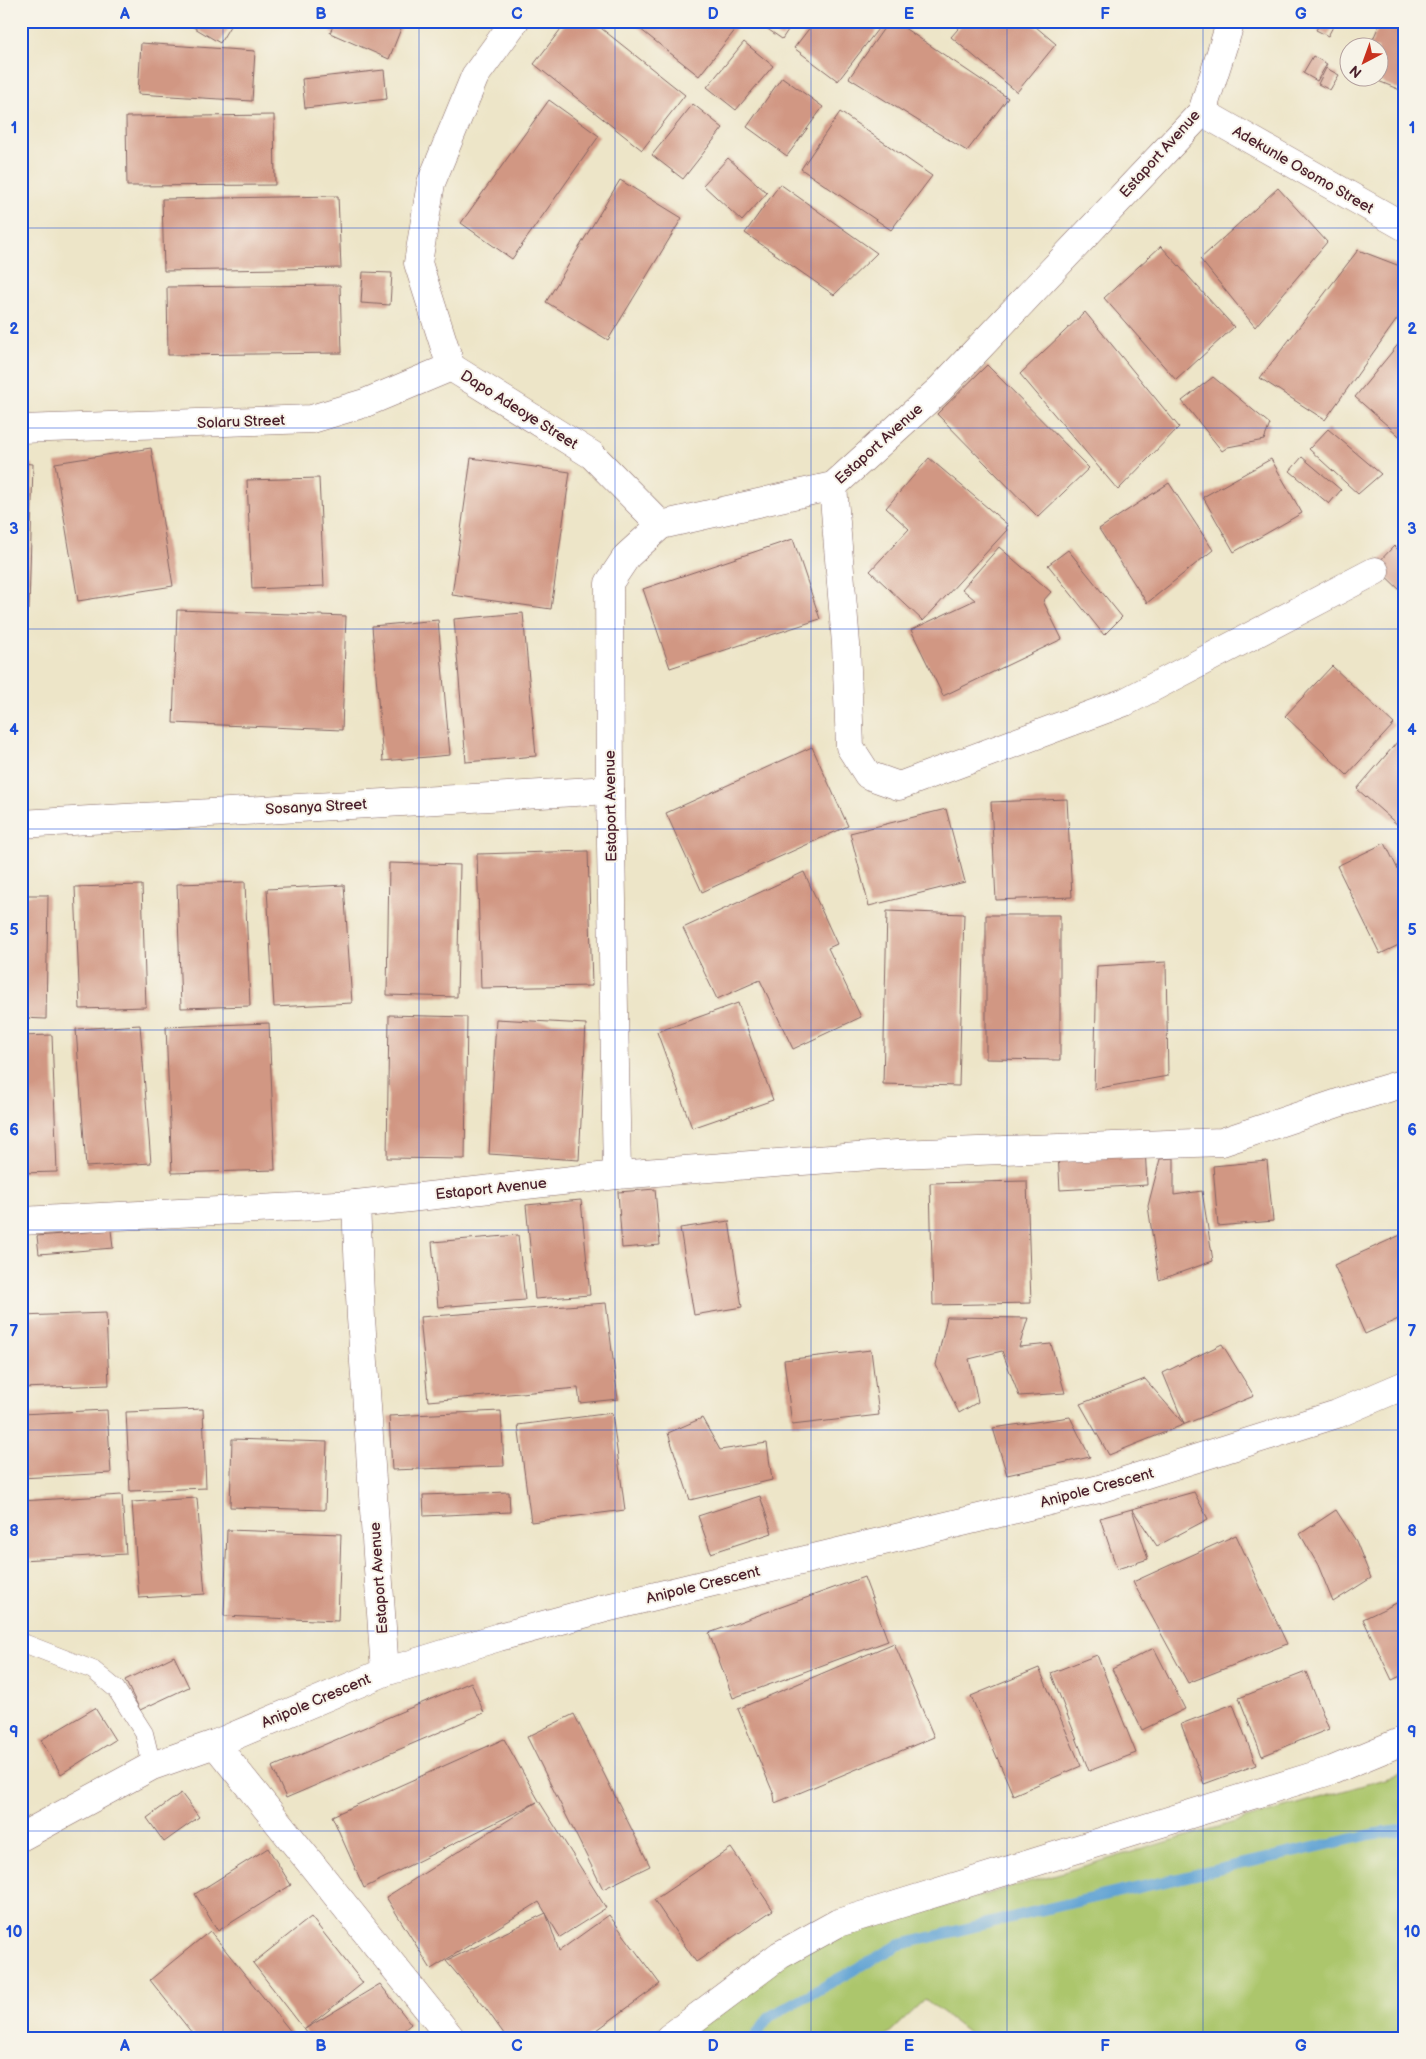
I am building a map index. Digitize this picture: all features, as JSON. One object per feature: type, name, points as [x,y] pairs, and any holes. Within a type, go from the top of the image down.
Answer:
[{"type":"street","name":"Dapo Adeoye Street","points":[[515,21],[475,76],[431,183],[418,262],[451,367],[592,455],[661,525]]},
{"type":"street","name":"Estaport Avenue","points":[[385,1672],[361,1318],[356,1204],[617,1175],[610,790],[609,583],[627,556],[661,525],[833,486],[940,389],[1202,112],[1231,21]]},
{"type":"street","name":"Adekunle Osomo Street","points":[[1202,112],[1405,227]]},
{"type":"street","name":"Solaru Street","points":[[21,429],[312,419],[365,403],[451,367]]},
{"type":"street","points":[[833,486],[846,644],[850,747],[868,775],[899,786],[1125,702],[1375,571]]},
{"type":"street","name":"Sosanya Street","points":[[21,824],[610,790]]},
{"type":"street","points":[[617,1175],[897,1154],[1222,1142],[1405,1083]]},
{"type":"street","points":[[21,1221],[356,1204]]},
{"type":"street","name":"Anipole Crescent","points":[[21,1837],[152,1766],[215,1744],[385,1672],[499,1637],[602,1609],[1099,1489],[1337,1414],[1405,1385]]},
{"type":"street","points":[[669,2038],[780,1955],[838,1923],[1333,1770],[1405,1740]]},
{"type":"street","points":[[215,1744],[451,2038]]},
{"type":"lane","points":[[26,1644],[93,1670],[116,1689],[144,1733],[152,1766]]},
{"type":"green space","points":[[1405,1773],[1405,2038],[975,2038],[925,1999],[884,2038],[678,2038],[808,1946]]},
{"type":"building","points":[[183,21],[233,21],[220,43]]},
{"type":"building","points":[[335,21],[404,21],[389,59],[330,33]]},
{"type":"building","points":[[567,21],[592,21],[685,95],[642,150],[534,64]]},
{"type":"building","points":[[630,21],[736,21],[740,24],[699,76]]},
{"type":"building","points":[[756,21],[794,21],[782,39]]},
{"type":"building","points":[[815,21],[884,21],[838,81],[794,48]]},
{"type":"building","points":[[889,21],[894,21],[1008,98],[967,151],[849,78]]},
{"type":"building","points":[[965,21],[1029,21],[1056,44],[1017,92],[951,37]]},
{"type":"building","points":[[1321,21],[1336,21],[1328,36],[1316,30]]},
{"type":"building","points":[[1381,21],[1405,21],[1405,92],[1388,85],[1388,38],[1373,38]]},
{"type":"building","points":[[744,42],[773,66],[736,110],[707,87]]},
{"type":"building","points":[[141,43],[255,51],[252,101],[138,94]]},
{"type":"building","points":[[1313,56],[1327,64],[1317,81],[1303,73]]},
{"type":"building","points":[[1326,68],[1338,74],[1330,90],[1318,84]]},
{"type":"building","points":[[384,70],[387,99],[305,108],[302,79]]},
{"type":"building","points":[[782,77],[823,107],[787,156],[747,127]]},
{"type":"building","points":[[549,100],[599,136],[512,259],[461,223]]},
{"type":"building","points":[[693,104],[723,128],[683,179],[652,155]]},
{"type":"building","points":[[840,112],[932,176],[891,230],[801,169]]},
{"type":"building","points":[[274,115],[275,185],[127,186],[126,117]]},
{"type":"building","points":[[728,158],[767,193],[742,221],[703,185]]},
{"type":"building","points":[[620,180],[682,218],[608,340],[546,302]]},
{"type":"building","points":[[780,184],[877,253],[834,295],[745,233]]},
{"type":"building","points":[[1278,188],[1327,242],[1255,327],[1200,259]]},
{"type":"building","points":[[338,196],[341,268],[164,271],[162,199]]},
{"type":"building","points":[[1161,246],[1234,327],[1176,380],[1104,298]]},
{"type":"building","points":[[1358,250],[1405,268],[1405,308],[1325,420],[1260,378]]},
{"type":"building","points":[[363,272],[392,273],[390,305],[361,303]]},
{"type":"building","points":[[340,285],[342,353],[168,355],[167,287]]},
{"type":"building","points":[[1085,312],[1179,427],[1118,490],[1020,374]]},
{"type":"building","points":[[1405,336],[1405,441],[1355,397]]},
{"type":"building","points":[[987,365],[1089,468],[1038,517],[937,414]]},
{"type":"building","points":[[1213,377],[1270,424],[1264,440],[1228,447],[1222,451],[1182,401]]},
{"type":"building","points":[[1328,429],[1381,474],[1358,494],[1309,449]]},
{"type":"building","points":[[151,448],[173,586],[78,601],[55,463]]},
{"type":"building","points":[[1302,457],[1341,490],[1329,504],[1290,471]]},
{"type":"building","points":[[471,458],[570,472],[551,609],[452,595]]},
{"type":"building","points":[[929,458],[1008,525],[1007,530],[923,621],[870,571],[909,529],[886,508]]},
{"type":"building","points":[[1271,459],[1302,513],[1234,552],[1203,497]]},
{"type":"building","points":[[21,463],[33,464],[29,609],[21,609]]},
{"type":"building","points":[[319,478],[324,586],[252,589],[247,480]]},
{"type":"building","points":[[1169,483],[1213,550],[1147,603],[1099,529]]},
{"type":"building","points":[[793,539],[820,619],[670,668],[643,589]]},
{"type":"building","points":[[1394,546],[1405,556],[1405,595],[1375,566]]},
{"type":"building","points":[[999,547],[1051,592],[1043,601],[1062,639],[943,696],[911,630],[975,600],[962,589]]},
{"type":"building","points":[[1068,550],[1122,617],[1104,635],[1048,565]]},
{"type":"building","points":[[177,610],[346,616],[342,730],[173,723]]},
{"type":"building","points":[[523,613],[536,756],[466,762],[454,619]]},
{"type":"building","points":[[438,620],[450,755],[383,761],[372,626]]},
{"type":"building","points":[[1332,666],[1394,724],[1347,775],[1285,716]]},
{"type":"building","points":[[1398,741],[1405,747],[1405,823],[1399,826],[1357,789]]},
{"type":"building","points":[[812,747],[848,826],[702,892],[666,813]]},
{"type":"building","points":[[1067,799],[1072,897],[996,900],[991,802]]},
{"type":"building","points":[[946,809],[965,882],[869,906],[850,833]]},
{"type":"building","points":[[1385,843],[1405,884],[1405,942],[1380,954],[1337,866]]},
{"type":"building","points":[[588,851],[592,986],[481,988],[477,854]]},
{"type":"building","points":[[389,863],[460,865],[457,997],[387,995]]},
{"type":"building","points":[[804,872],[837,944],[828,948],[861,1017],[793,1049],[760,980],[717,999],[683,928]]},
{"type":"building","points":[[245,882],[250,1006],[181,1008],[177,884]]},
{"type":"building","points":[[142,885],[146,1007],[80,1009],[75,887]]},
{"type":"building","points":[[344,885],[352,1003],[274,1007],[267,889]]},
{"type":"building","points":[[21,895],[48,895],[46,1019],[21,1018]]},
{"type":"building","points":[[887,911],[964,914],[959,1086],[883,1084]]},
{"type":"building","points":[[986,915],[1060,915],[1060,1060],[986,1059]]},
{"type":"building","points":[[1166,962],[1168,1076],[1094,1089],[1097,966]]},
{"type":"building","points":[[738,1003],[773,1100],[692,1128],[657,1032]]},
{"type":"building","points":[[389,1015],[467,1017],[465,1159],[387,1158]]},
{"type":"building","points":[[496,1019],[586,1024],[579,1160],[489,1154]]},
{"type":"building","points":[[269,1023],[275,1170],[172,1173],[166,1027]]},
{"type":"building","points":[[140,1025],[151,1163],[86,1167],[76,1029]]},
{"type":"building","points":[[52,1035],[57,1172],[21,1173],[21,1036]]},
{"type":"building","points":[[1145,1148],[1147,1185],[1060,1190],[1058,1152]]},
{"type":"building","points":[[1174,1158],[1174,1195],[1202,1191],[1213,1261],[1159,1280],[1148,1206],[1160,1159]]},
{"type":"building","points":[[1267,1161],[1273,1221],[1218,1226],[1213,1166]]},
{"type":"building","points":[[1027,1181],[1031,1303],[933,1305],[930,1183]]},
{"type":"building","points":[[655,1189],[660,1245],[622,1248],[618,1192]]},
{"type":"building","points":[[581,1200],[590,1295],[535,1299],[526,1205]]},
{"type":"building","points":[[729,1221],[742,1307],[694,1315],[680,1228]]},
{"type":"building","points":[[111,1230],[113,1248],[39,1254],[37,1236]]},
{"type":"building","points":[[1405,1233],[1405,1316],[1365,1334],[1334,1265]]},
{"type":"building","points":[[518,1235],[525,1300],[438,1307],[432,1242]]},
{"type":"building","points":[[606,1303],[618,1399],[580,1403],[578,1388],[428,1401],[420,1317]]},
{"type":"building","points":[[106,1313],[109,1385],[21,1388],[21,1316]]},
{"type":"building","points":[[947,1317],[1028,1318],[1019,1347],[1051,1344],[1065,1393],[1019,1396],[1002,1351],[969,1359],[978,1402],[959,1413],[936,1365]]},
{"type":"building","points":[[1222,1344],[1254,1396],[1109,1455],[1080,1404],[1145,1379],[1184,1424],[1163,1373]]},
{"type":"building","points":[[871,1350],[879,1415],[792,1425],[784,1360]]},
{"type":"building","points":[[203,1409],[206,1488],[130,1491],[126,1412]]},
{"type":"building","points":[[107,1410],[111,1473],[21,1478],[21,1414]]},
{"type":"building","points":[[501,1411],[504,1466],[392,1470],[389,1416]]},
{"type":"building","points":[[612,1413],[625,1510],[531,1522],[518,1425]]},
{"type":"building","points":[[1070,1417],[1090,1457],[1007,1475],[993,1428]]},
{"type":"building","points":[[702,1418],[720,1450],[767,1443],[772,1480],[690,1500],[668,1433]]},
{"type":"building","points":[[232,1439],[327,1442],[325,1510],[230,1507]]},
{"type":"building","points":[[509,1492],[510,1512],[424,1516],[423,1495]]},
{"type":"building","points":[[1194,1492],[1208,1519],[1157,1546],[1132,1509]]},
{"type":"building","points":[[122,1495],[126,1554],[21,1560],[21,1501]]},
{"type":"building","points":[[760,1496],[772,1533],[711,1553],[698,1516]]},
{"type":"building","points":[[197,1498],[205,1594],[139,1598],[132,1502]]},
{"type":"building","points":[[1132,1509],[1148,1559],[1117,1569],[1100,1518]]},
{"type":"building","points":[[1336,1510],[1356,1541],[1371,1578],[1333,1602],[1318,1565],[1300,1534]]},
{"type":"building","points":[[227,1530],[341,1534],[338,1621],[224,1616]]},
{"type":"building","points":[[1236,1535],[1287,1644],[1188,1683],[1133,1582]]},
{"type":"building","points":[[864,1577],[888,1641],[733,1698],[709,1633]]},
{"type":"building","points":[[1405,1599],[1405,1674],[1392,1680],[1363,1619]]},
{"type":"building","points":[[894,1643],[934,1737],[775,1803],[774,1795],[738,1709]]},
{"type":"building","points":[[1154,1648],[1185,1709],[1142,1730],[1112,1669]]},
{"type":"building","points":[[1097,1655],[1136,1753],[1089,1771],[1051,1673]]},
{"type":"building","points":[[174,1656],[189,1687],[140,1710],[125,1680]]},
{"type":"building","points":[[1039,1668],[1081,1766],[1013,1795],[971,1696]]},
{"type":"building","points":[[1306,1672],[1329,1729],[1262,1756],[1239,1698]]},
{"type":"building","points":[[471,1682],[484,1713],[286,1798],[272,1767]]},
{"type":"building","points":[[1233,1704],[1256,1765],[1204,1784],[1181,1724]]},
{"type":"building","points":[[95,1708],[115,1740],[61,1774],[41,1740]]},
{"type":"building","points":[[574,1714],[650,1866],[603,1889],[527,1737]]},
{"type":"building","points":[[504,1739],[539,1801],[606,1908],[560,1937],[539,1902],[431,1969],[386,1897],[537,1802],[364,1888],[332,1816]]},
{"type":"building","points":[[181,1793],[199,1817],[164,1842],[147,1818]]},
{"type":"building","points":[[268,1848],[291,1885],[218,1931],[195,1894]]},
{"type":"building","points":[[731,1848],[773,1910],[696,1962],[654,1900]]},
{"type":"building","points":[[546,1913],[559,1951],[609,1915],[660,1984],[586,2038],[507,2038],[484,2006],[446,1961]]},
{"type":"building","points":[[311,1917],[363,1983],[305,2029],[380,1984],[411,2024],[395,2038],[311,2038],[253,1963]]},
{"type":"building","points":[[210,1931],[296,2038],[196,2038],[150,1980]]},
{"type":"waterway","points":[[754,2038],[769,2017],[899,1945],[1058,1906],[1373,1834],[1405,1830]]}]
